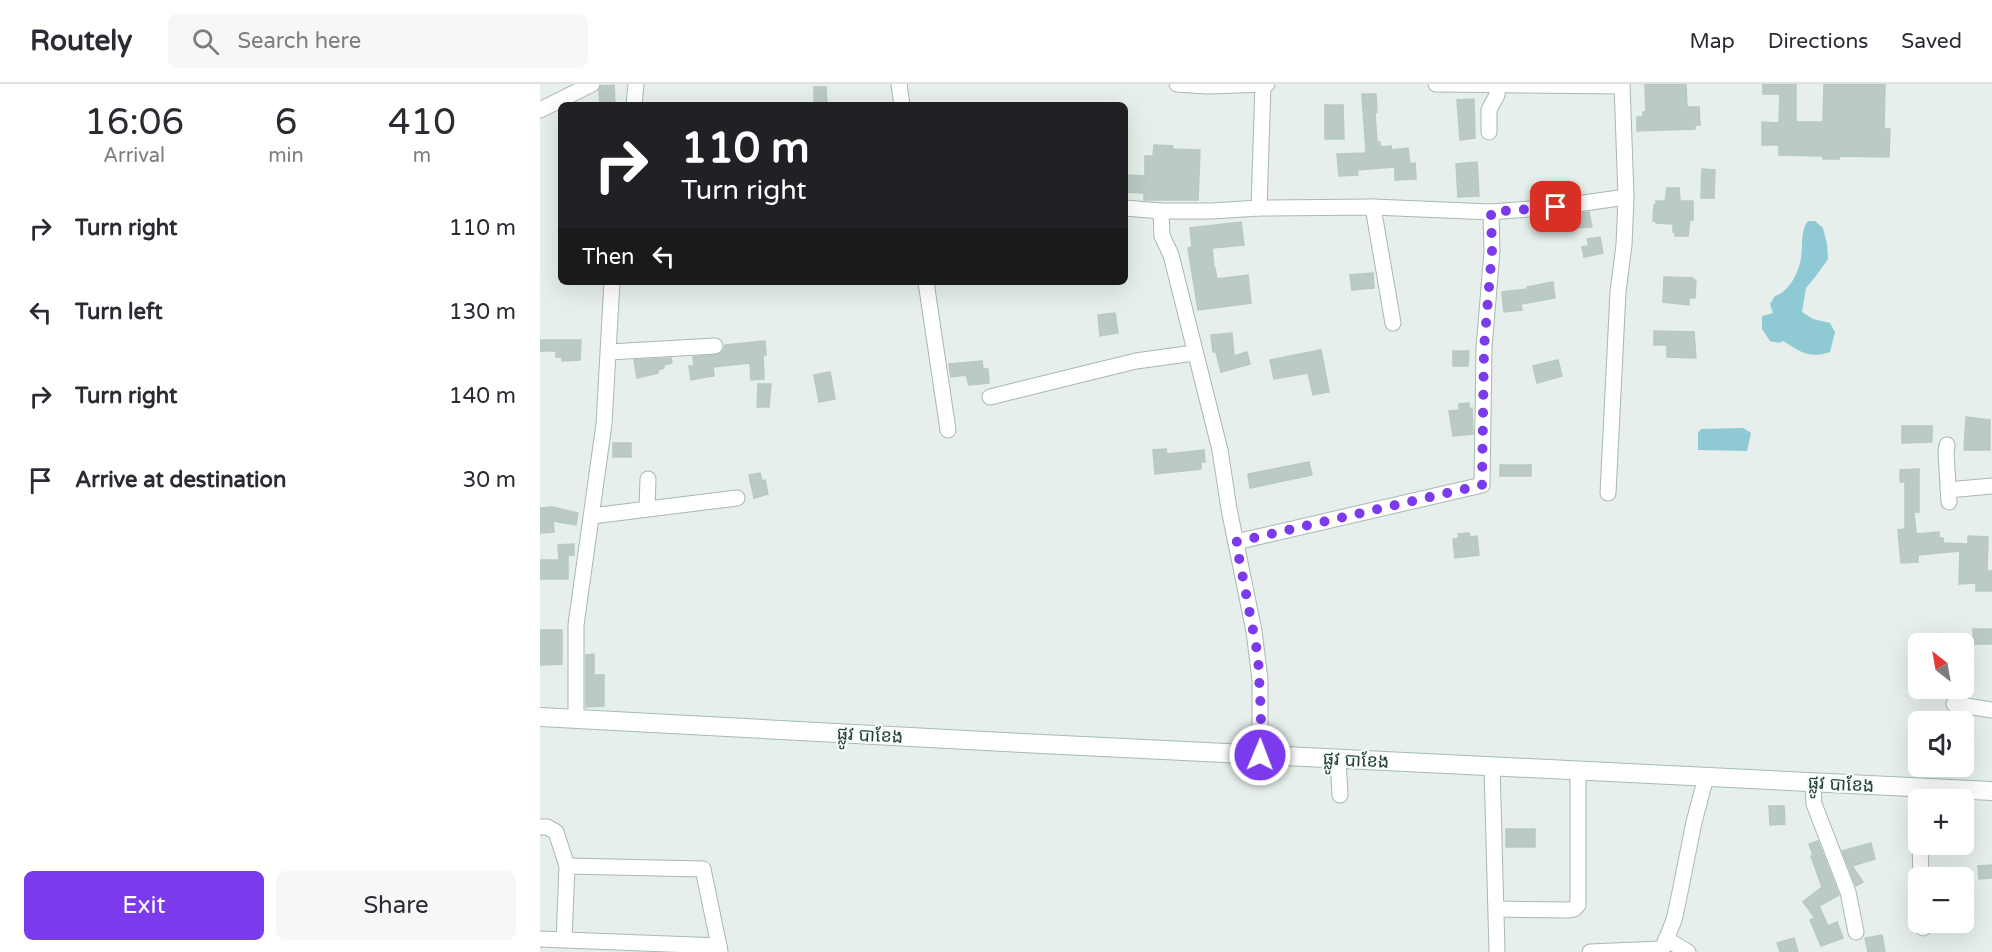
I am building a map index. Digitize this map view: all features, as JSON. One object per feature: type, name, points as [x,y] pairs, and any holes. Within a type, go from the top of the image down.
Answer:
[{"type":"street","points":[[540,110],[592,84]]},
{"type":"street","points":[[634,102],[636,84]]},
{"type":"street","points":[[899,84],[902,102]]},
{"type":"street","points":[[1177,84],[1207,86],[1264,84],[1259,208]]},
{"type":"street","points":[[1436,84],[1622,85],[1626,197],[1624,244],[1618,291],[1608,493]]},
{"type":"street","points":[[1489,132],[1489,110],[1497,95],[1498,85]]},
{"type":"street","points":[[1128,208],[1161,211],[1373,207],[1491,212],[1556,207],[1626,197]]},
{"type":"street","points":[[1373,207],[1393,323]]},
{"type":"street","points":[[1161,211],[1162,236],[1171,255],[1220,450],[1258,656],[1261,715],[1260,755]]},
{"type":"street","points":[[1236,542],[1482,485],[1484,348],[1492,251],[1491,212]]},
{"type":"street","points":[[576,719],[576,625],[604,424],[612,285]]},
{"type":"street","points":[[926,285],[948,430]]},
{"type":"street","points":[[609,352],[715,346]]},
{"type":"street","points":[[990,397],[1136,361],[1194,353]]},
{"type":"street","points":[[1947,445],[1948,496],[1992,486]]},
{"type":"street","points":[[647,509],[648,479]]},
{"type":"street","points":[[592,516],[738,498]]},
{"type":"street","points":[[1954,704],[1992,710]]},
{"type":"street","name":"ផ្លូវ បាខែង","points":[[540,717],[1992,791]]},
{"type":"street","points":[[1338,759],[1340,795]]},
{"type":"street","points":[[1492,766],[1497,952]]},
{"type":"street","points":[[1497,909],[1567,910],[1574,909],[1578,905],[1578,771]]},
{"type":"street","points":[[1663,947],[1678,902],[1694,822],[1706,777]]},
{"type":"street","points":[[1814,782],[1814,804],[1846,884],[1856,932]]},
{"type":"street","points":[[540,828],[547,827],[556,832],[567,866],[564,940]]},
{"type":"street","points":[[540,939],[646,947],[719,949],[703,869],[567,866]]},
{"type":"street","points":[[1590,952],[1663,947],[1688,952]]},
{"type":"water","points":[[1808,221],[1815,221],[1823,228],[1828,259],[1806,288],[1802,312],[1813,319],[1830,323],[1835,332],[1830,352],[1816,355],[1800,351],[1783,341],[1779,343],[1770,341],[1762,329],[1762,316],[1773,313],[1770,304],[1775,296],[1789,286],[1796,275],[1801,258],[1804,229]]},
{"type":"water","points":[[1743,428],[1751,433],[1747,451],[1698,450],[1698,433],[1701,429]]},
{"type":"building","points":[[1645,84],[1686,84],[1687,107],[1699,107],[1700,125],[1695,125],[1695,129],[1637,131],[1637,117],[1643,117],[1643,112],[1646,112]]},
{"type":"building","points":[[1763,84],[1796,84],[1796,122],[1823,122],[1824,84],[1885,84],[1884,129],[1890,129],[1889,157],[1839,156],[1839,159],[1823,159],[1823,156],[1779,155],[1779,145],[1762,145],[1762,122],[1779,123],[1780,94],[1763,94]]},
{"type":"building","points":[[614,85],[615,102],[600,102],[601,86]]},
{"type":"building","points":[[814,87],[826,87],[827,102],[814,102]]},
{"type":"building","points":[[1362,94],[1376,94],[1377,142],[1380,142],[1380,147],[1391,146],[1392,150],[1408,148],[1410,164],[1415,163],[1416,179],[1395,180],[1395,167],[1357,170],[1358,175],[1339,176],[1337,154],[1366,153]]},
{"type":"building","points":[[1474,99],[1475,138],[1460,140],[1457,100]]},
{"type":"building","points":[[1325,105],[1343,105],[1344,139],[1325,139]]},
{"type":"building","points":[[1154,145],[1173,146],[1172,149],[1200,150],[1198,200],[1144,200],[1144,193],[1128,192],[1128,175],[1145,176],[1145,156],[1153,156]]},
{"type":"building","points":[[1477,162],[1479,196],[1458,197],[1456,164]]},
{"type":"building","points":[[1702,169],[1715,170],[1714,198],[1701,198]]},
{"type":"building","points":[[1667,188],[1679,188],[1680,201],[1693,201],[1693,220],[1690,220],[1688,236],[1675,236],[1673,224],[1653,221],[1654,205],[1656,201],[1665,201]]},
{"type":"building","points":[[1589,212],[1592,227],[1571,228],[1571,215]]},
{"type":"building","points":[[1241,222],[1244,245],[1212,248],[1214,268],[1217,279],[1248,275],[1251,303],[1198,310],[1188,248],[1192,247],[1190,228]]},
{"type":"building","points":[[1600,237],[1603,253],[1584,257],[1582,247],[1589,246],[1587,239]]},
{"type":"building","points":[[1373,273],[1374,288],[1352,290],[1350,275]]},
{"type":"building","points":[[1664,277],[1696,280],[1695,298],[1689,298],[1689,305],[1663,302]]},
{"type":"building","points":[[1553,282],[1555,298],[1521,304],[1522,310],[1504,312],[1502,292],[1528,289],[1527,287]]},
{"type":"building","points":[[1115,313],[1118,333],[1100,336],[1098,315]]},
{"type":"building","points":[[1654,331],[1694,332],[1696,358],[1667,357],[1667,345],[1654,345]]},
{"type":"building","points":[[1232,333],[1234,356],[1247,352],[1250,364],[1221,372],[1216,352],[1213,352],[1211,335]]},
{"type":"building","points":[[540,340],[581,340],[580,360],[562,361],[562,357],[556,357],[556,351],[540,351]]},
{"type":"building","points":[[765,341],[764,379],[751,380],[750,363],[713,367],[714,376],[691,380],[689,366],[694,366],[693,357],[720,354],[725,345]]},
{"type":"building","points":[[1321,350],[1329,392],[1313,395],[1308,373],[1274,379],[1270,360]]},
{"type":"building","points":[[1453,351],[1469,351],[1468,366],[1453,366]]},
{"type":"building","points":[[671,358],[672,363],[664,365],[658,373],[637,378],[634,360]]},
{"type":"building","points":[[1558,360],[1562,376],[1537,383],[1533,366]]},
{"type":"building","points":[[982,361],[983,369],[988,369],[989,383],[969,385],[966,375],[951,377],[949,364]]},
{"type":"building","points":[[830,372],[835,399],[819,402],[814,375]]},
{"type":"building","points":[[758,384],[771,384],[769,407],[757,407]]},
{"type":"building","points":[[1469,403],[1469,409],[1472,408],[1473,434],[1453,436],[1449,411],[1459,410],[1459,404]]},
{"type":"building","points":[[1966,417],[1990,420],[1990,450],[1964,450]]},
{"type":"building","points":[[1902,426],[1932,426],[1932,442],[1902,443]]},
{"type":"building","points":[[613,443],[631,443],[631,457],[613,457]]},
{"type":"building","points":[[1166,449],[1167,454],[1204,450],[1205,462],[1201,462],[1201,469],[1155,474],[1153,450]]},
{"type":"building","points":[[1309,462],[1312,475],[1250,488],[1248,474]]},
{"type":"building","points":[[1500,465],[1531,465],[1531,476],[1500,476]]},
{"type":"building","points":[[1919,469],[1919,512],[1914,512],[1916,534],[1939,532],[1939,538],[1943,538],[1943,543],[1968,544],[1968,536],[1988,537],[1987,571],[1992,571],[1992,591],[1976,591],[1976,583],[1959,584],[1960,551],[1918,555],[1918,562],[1901,563],[1898,530],[1905,529],[1905,482],[1900,482],[1900,470]]},
{"type":"building","points":[[760,473],[762,481],[765,480],[768,494],[754,498],[749,475]]},
{"type":"building","points":[[552,507],[578,513],[576,525],[553,521],[554,532],[540,533],[540,508]]},
{"type":"building","points":[[1469,533],[1470,537],[1477,536],[1479,555],[1455,558],[1453,539],[1459,538],[1458,534]]},
{"type":"building","points":[[574,544],[574,555],[568,555],[568,579],[540,579],[540,560],[559,560],[558,545]]},
{"type":"building","points":[[1973,629],[1992,629],[1992,644],[1974,644]]},
{"type":"building","points":[[540,630],[562,630],[562,664],[540,665]]},
{"type":"building","points":[[594,654],[594,675],[604,675],[604,706],[586,707],[586,655]]},
{"type":"building","points":[[1769,806],[1784,806],[1785,824],[1770,825]]},
{"type":"building","points":[[1506,829],[1535,829],[1535,847],[1506,847]]},
{"type":"building","points":[[1818,841],[1839,895],[1819,906],[1828,926],[1837,922],[1843,938],[1821,946],[1810,920],[1815,918],[1803,902],[1822,887],[1809,844]]},
{"type":"building","points":[[1871,843],[1875,859],[1852,866],[1863,882],[1856,886],[1842,851]]},
{"type":"building","points":[[1992,865],[1992,878],[1979,879],[1978,866]]},
{"type":"building","points":[[1882,935],[1885,952],[1868,952],[1865,938]]},
{"type":"building","points":[[1794,938],[1798,952],[1780,952],[1777,943]]},
{"type":"route","points":[[1260,755],[1261,715],[1258,656],[1236,542],[1482,485],[1485,317],[1492,251],[1491,212],[1556,207]]}]
